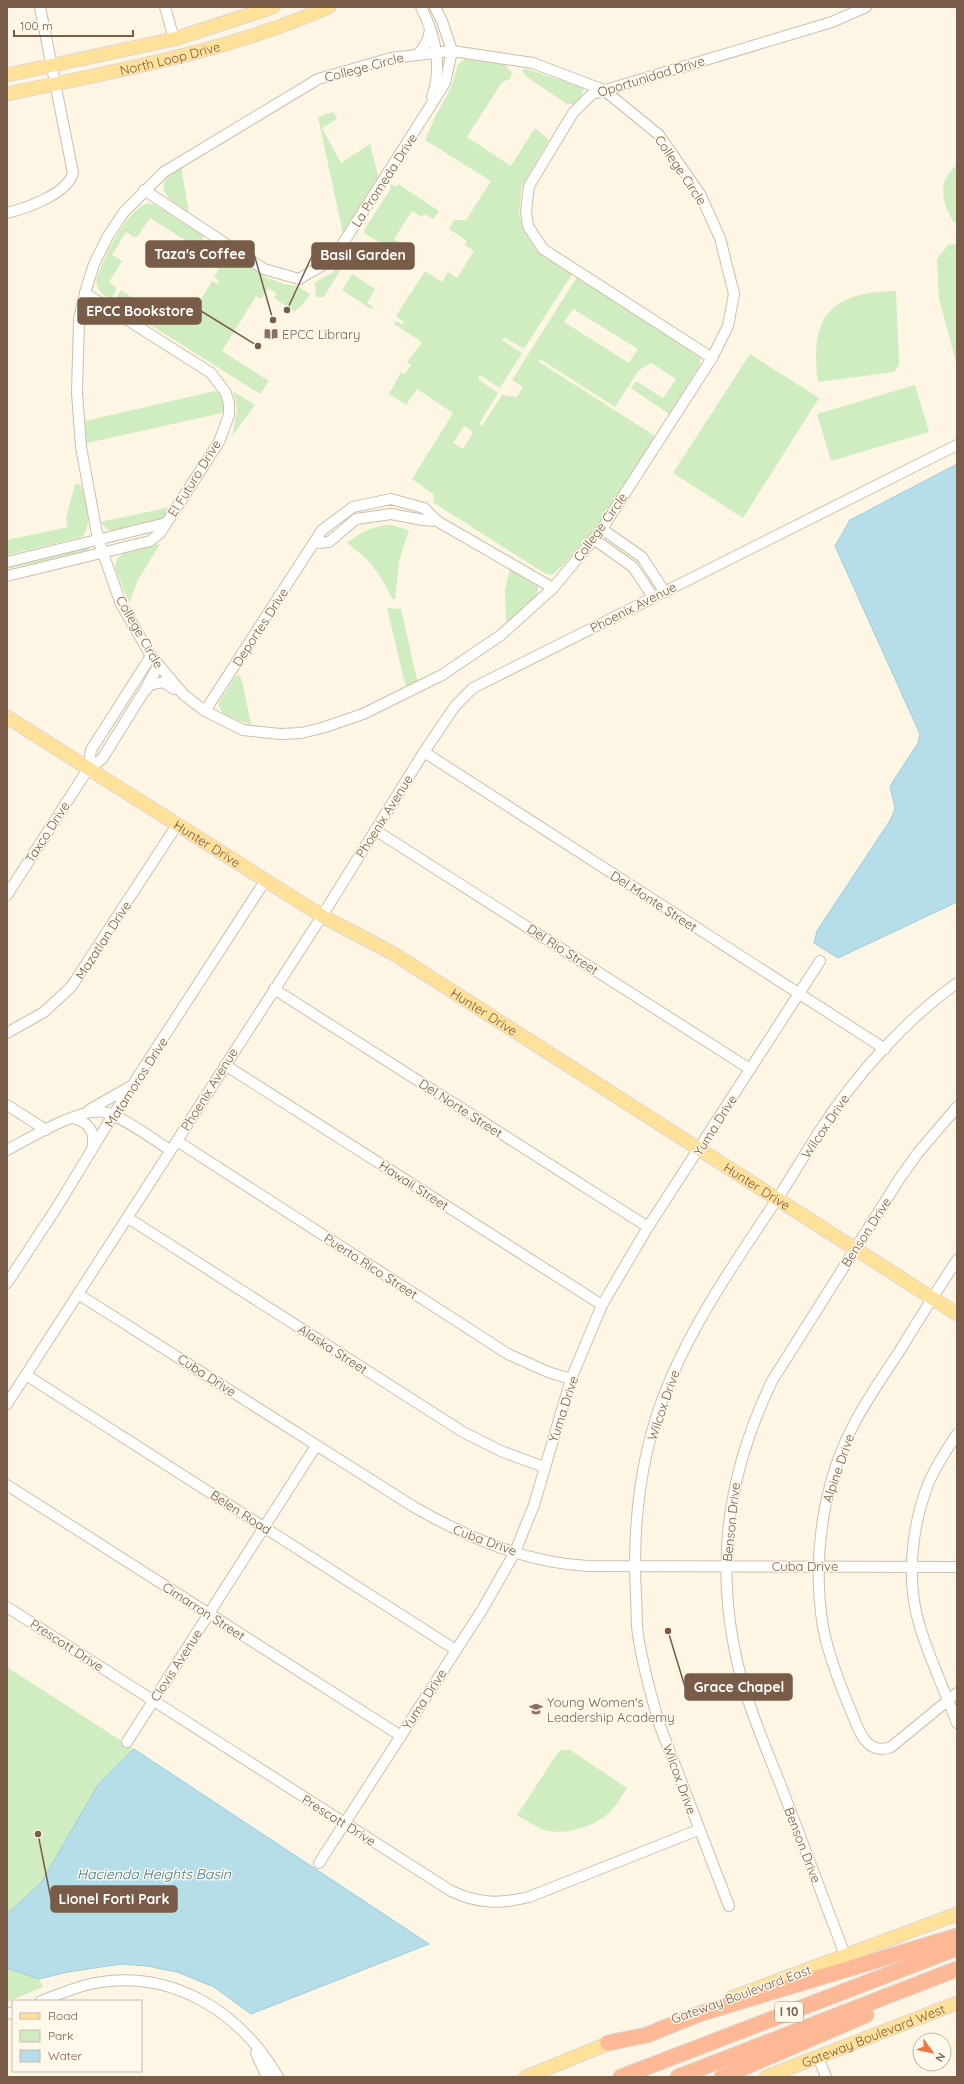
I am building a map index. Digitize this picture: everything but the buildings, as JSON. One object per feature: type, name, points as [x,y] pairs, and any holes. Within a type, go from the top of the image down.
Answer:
[{"type":"highway","points":[[608,2043],[647,2034],[699,2014],[957,1936]]},
{"type":"highway","name":"I 10","points":[[621,2077],[957,1948]]},
{"type":"highway","name":"I 10","points":[[678,2077],[957,1969]]},
{"type":"highway","points":[[722,2077],[926,1990],[957,1973]]},
{"type":"main road","name":"North Loop Drive","points":[[7,75],[174,39],[273,7]]},
{"type":"main road","name":"North Loop Drive","points":[[7,94],[122,71],[234,43],[329,7]]},
{"type":"main road","name":"Hunter Drive","points":[[7,717],[322,916],[394,954],[957,1314]]},
{"type":"main road","name":"Gateway Boulevard East","points":[[526,2077],[608,2043],[957,1914]]},
{"type":"main road","name":"Gateway Boulevard West","points":[[766,2077],[957,2003]]},
{"type":"street","points":[[7,213],[48,197],[68,185],[72,177],[73,166],[40,7]]},
{"type":"street","points":[[165,7],[174,39]]},
{"type":"street","points":[[420,7],[430,26],[437,52],[436,86],[424,118]]},
{"type":"street","points":[[424,118],[445,83],[452,51],[442,21],[435,7]]},
{"type":"street","name":"Oportunidad Drive","points":[[712,358],[543,249],[528,226],[526,212],[529,186],[573,113],[592,94],[832,22],[866,7]]},
{"type":"street","points":[[418,54],[429,38],[430,26]]},
{"type":"street","name":"College Circle","points":[[452,51],[533,63],[604,90],[639,116],[659,135],[700,194],[720,238],[734,294],[728,326],[712,358],[602,530],[553,588],[501,635],[442,675],[405,695],[350,719],[300,733],[280,734],[243,730],[205,711],[184,695],[151,656],[121,604],[98,539],[80,447],[77,393],[79,319],[85,293],[94,264],[108,236],[124,212],[144,190],[164,172],[318,79],[391,58],[452,51]]},
{"type":"street","name":"La Promeda Drive","points":[[144,190],[264,269],[298,280],[333,260],[424,118]]},
{"type":"street","name":"El Futuro Drive","points":[[7,576],[150,540],[160,533],[219,442],[229,415],[229,404],[226,393],[211,373],[85,293]]},
{"type":"street","name":"Phoenix Avenue","points":[[7,1404],[322,916],[424,752],[455,706],[473,688],[957,445]]},
{"type":"street","name":"Deportes Drive","points":[[205,711],[322,530],[353,507],[391,499],[424,508],[438,521],[553,588]]},
{"type":"street","name":"Deportes Drive","points":[[314,544],[329,542],[356,519],[391,514],[423,520],[438,521]]},
{"type":"street","name":"El Futuro Drive","points":[[7,562],[166,523]]},
{"type":"street","points":[[602,530],[642,557],[664,591]]},
{"type":"street","points":[[594,540],[633,567],[653,597]]},
{"type":"street","points":[[88,769],[91,750],[151,656]]},
{"type":"street","points":[[88,769],[102,759],[158,666]]},
{"type":"street","points":[[143,693],[150,685],[163,682],[184,695]]},
{"type":"street","name":"Del Monte Street","points":[[424,752],[885,1049]]},
{"type":"street","name":"Taxco Drive","points":[[7,895],[88,769]]},
{"type":"street","name":"Mazatlan Drive","points":[[7,1033],[44,1012],[71,987],[177,825]]},
{"type":"street","name":"Del Rio Street","points":[[375,830],[750,1070]]},
{"type":"street","name":"Matamoros Drive","points":[[7,1283],[92,1151],[113,1115],[265,881]]},
{"type":"street","name":"Yuma Drive","points":[[320,1863],[482,1610],[515,1552],[529,1517],[571,1379],[602,1305],[648,1227],[820,961]]},
{"type":"street","name":"Wilcox Drive","points":[[729,1906],[698,1830],[651,1697],[638,1633],[634,1567],[636,1518],[648,1448],[670,1381],[697,1324],[833,1112],[885,1049],[932,1002],[957,983]]},
{"type":"street","name":"Del Norte Street","points":[[274,989],[648,1227]]},
{"type":"street","name":"Hawaii Street","points":[[225,1065],[602,1305]]},
{"type":"street","points":[[7,1150],[78,1116],[134,1084]]},
{"type":"street","points":[[7,1105],[46,1130]]},
{"type":"street","name":"Benson Drive","points":[[845,1956],[742,1682],[735,1654],[727,1605],[727,1538],[736,1477],[758,1411],[788,1354],[916,1154],[957,1107]]},
{"type":"street","points":[[78,1116],[97,1111],[113,1115],[170,1150]]},
{"type":"street","points":[[78,1116],[91,1130],[94,1140],[92,1151]]},
{"type":"street","name":"Puerto Rico Street","points":[[177,1141],[508,1354],[548,1372],[571,1379]]},
{"type":"street","name":"Alaska Street","points":[[128,1218],[463,1432],[501,1451],[544,1467]]},
{"type":"street","name":"Alpine Drive","points":[[948,1700],[891,1747],[881,1749],[868,1744],[862,1738],[831,1656],[824,1627],[819,1566],[822,1518],[830,1483],[840,1453],[862,1408],[957,1260]]},
{"type":"street","points":[[7,1269],[21,1262]]},
{"type":"street","name":"Cuba Drive","points":[[78,1294],[316,1446],[445,1525],[515,1552],[574,1566],[819,1566],[957,1568]]},
{"type":"street","name":"Belen Road","points":[[26,1375],[456,1650]]},
{"type":"street","points":[[957,1434],[937,1466],[925,1493],[916,1528],[913,1567],[915,1609],[920,1627],[957,1723]]},
{"type":"street","name":"Clovis Avenue","points":[[127,1742],[316,1446]]},
{"type":"street","name":"Cimarron Street","points":[[7,1485],[401,1736]]},
{"type":"street","name":"Prescott Drive","points":[[7,1607],[451,1891],[475,1900],[488,1903],[510,1901],[529,1897],[698,1830]]},
{"type":"street","points":[[948,1700],[957,1693]]},
{"type":"street","points":[[44,2000],[74,1988],[106,1981],[123,1980],[161,1984],[180,1990],[212,2005],[226,2015],[262,2053],[278,2077]]},
{"type":"street","points":[[251,2040],[267,2077]]},
{"type":"street","points":[[818,2057],[826,2077]]},
{"type":"green space","points":[[465,59],[504,63],[512,73],[510,79],[502,82],[467,137],[511,166],[535,128],[549,140],[522,186],[519,214],[524,231],[536,250],[572,274],[524,349],[504,337],[502,340],[522,353],[500,388],[480,375],[478,379],[498,393],[479,424],[482,426],[502,395],[517,397],[523,387],[512,380],[577,277],[696,353],[701,358],[699,367],[669,414],[631,388],[636,381],[663,398],[676,379],[651,363],[639,370],[615,407],[540,359],[539,362],[655,436],[603,519],[565,563],[552,575],[546,574],[434,503],[433,494],[412,479],[453,413],[417,389],[406,405],[389,394],[401,372],[405,374],[411,365],[407,362],[422,342],[394,324],[396,321],[402,325],[404,322],[396,316],[425,271],[442,282],[448,272],[457,278],[474,251],[465,245],[467,241],[449,229],[454,220],[466,220],[491,181],[425,140],[435,117],[451,88],[458,64]],"holes":[[[573,309],[638,349],[629,363],[564,322]],[[464,426],[473,432],[463,449],[453,443]]]},
{"type":"green space","points":[[524,68],[584,88],[581,98],[574,104],[567,104],[527,77],[522,72]]},
{"type":"green space","points":[[333,112],[337,119],[322,128],[341,163],[370,144],[379,179],[343,234],[318,117]]},
{"type":"green space","points":[[957,165],[957,222],[954,223],[946,208],[943,193],[946,178]]},
{"type":"green space","points":[[181,167],[189,212],[168,197],[163,186],[171,174]]},
{"type":"green space","points":[[391,184],[396,187],[398,184],[439,211],[433,219],[424,214],[422,217],[412,211],[394,239],[404,245],[398,254],[364,233],[364,230],[390,190]]},
{"type":"green space","points":[[148,203],[155,205],[202,235],[204,242],[230,259],[241,260],[268,278],[284,284],[297,286],[310,294],[300,308],[298,307],[295,312],[274,298],[276,293],[268,288],[261,299],[256,296],[222,351],[269,381],[260,394],[114,302],[121,290],[147,307],[150,302],[184,324],[191,317],[195,319],[197,315],[193,313],[212,281],[217,284],[219,281],[214,277],[219,269],[185,247],[188,242],[150,218],[137,237],[134,237],[126,232],[112,255],[122,261],[109,282],[117,288],[111,300],[98,288],[96,281],[97,277],[117,235],[132,215],[140,207]]},
{"type":"green space","points":[[957,244],[957,365],[939,299],[937,259],[948,245]]},
{"type":"green space","points":[[339,265],[342,267],[324,297],[316,297],[315,282],[332,273]]},
{"type":"green space","points":[[352,274],[375,289],[367,303],[373,307],[371,309],[342,290]]},
{"type":"green space","points":[[896,291],[899,365],[894,372],[818,382],[816,359],[817,340],[821,325],[829,312],[840,303],[855,296]]},
{"type":"green space","points":[[750,354],[819,398],[743,518],[673,473]]},
{"type":"green space","points":[[915,385],[929,432],[831,461],[817,414]]},
{"type":"green space","points":[[215,391],[222,395],[224,409],[222,413],[87,443],[85,421]]},
{"type":"green space","points":[[233,391],[255,405],[232,436],[237,409]]},
{"type":"green space","points":[[75,484],[81,485],[88,512],[86,531],[82,537],[7,555],[7,540],[68,527],[66,519]]},
{"type":"green space","points":[[171,507],[161,520],[114,531],[107,529],[100,522]]},
{"type":"green space","points":[[390,525],[409,530],[399,561],[395,599],[392,599],[384,582],[368,561],[347,543],[367,530]]},
{"type":"green space","points":[[160,544],[138,580],[129,603],[115,568],[117,559],[125,551]]},
{"type":"green space","points":[[89,546],[89,551],[7,569],[7,565]]},
{"type":"green space","points":[[512,567],[537,583],[538,589],[537,595],[529,606],[506,622],[505,589],[510,569]]},
{"type":"green space","points":[[387,608],[401,609],[417,680],[415,684],[409,687],[405,684]]},
{"type":"green space","points":[[240,675],[251,724],[230,718],[221,711],[219,707],[219,702],[235,677]]},
{"type":"green space","points":[[7,1667],[134,1749],[98,1785],[41,1883],[7,1914]]},
{"type":"green space","points":[[570,1750],[627,1788],[611,1811],[590,1825],[563,1832],[546,1831],[517,1815],[559,1751]]},
{"type":"green space","points":[[7,1968],[39,1979],[43,1987],[7,2002]]},
{"type":"water","points":[[957,464],[957,902],[838,958],[814,943],[817,931],[891,819],[895,808],[890,786],[918,743],[920,734],[835,546],[850,520]]},
{"type":"water","name":"Hacienda Heights Basin","points":[[134,1749],[429,1944],[251,2014],[214,1987],[177,1972],[147,1966],[121,1964],[68,1972],[39,1979],[7,1968],[7,1914],[41,1883],[98,1785]]},
{"type":"place","name":"Basil Garden","points":[[287,310]]},
{"type":"place","name":"Taza's Coffee","points":[[273,320]]},
{"type":"place","name":"EPCC Library","points":[[271,334]]},
{"type":"place","name":"EPCC Bookstore","points":[[258,346]]},
{"type":"place","name":"Grace Chapel","points":[[668,1631]]},
{"type":"place","name":"Young Women's Leadership Academy","points":[[536,1709]]},
{"type":"place","name":"Lionel Forti Park","points":[[38,1834]]}]
